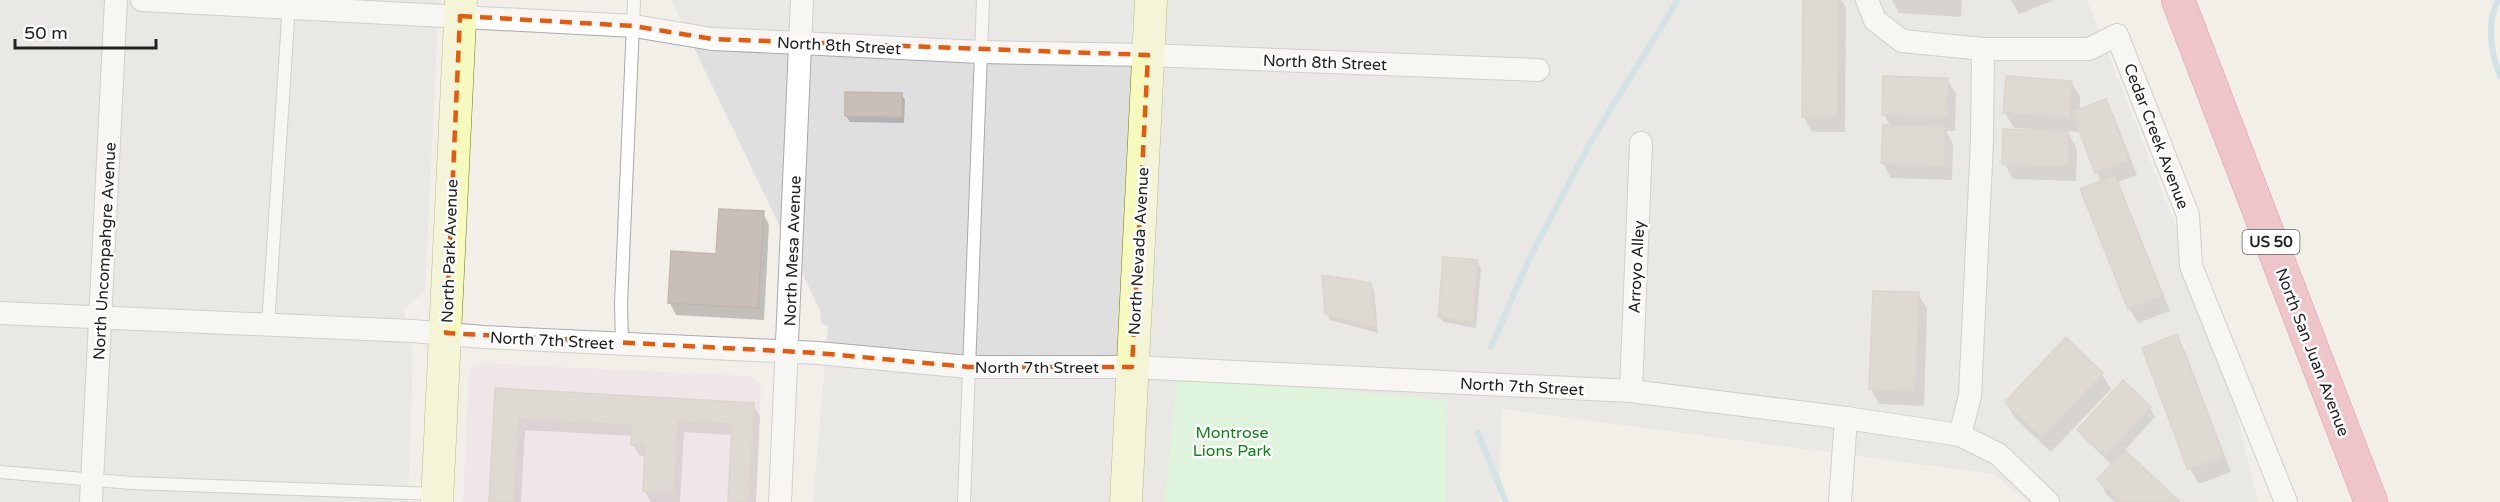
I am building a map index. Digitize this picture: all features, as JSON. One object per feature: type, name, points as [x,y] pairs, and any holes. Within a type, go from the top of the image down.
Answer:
[{"type":"highway","name":"North San Juan Avenue","points":[[2178,0],[2371,502]]},
{"type":"street","name":"North Uncompahgre Avenue","points":[[91,502],[102,318],[116,0]]},
{"type":"street","name":"North 8th Street","points":[[142,0],[460,8],[634,26],[712,39],[981,52],[1148,55],[1538,70]]},
{"type":"street","name":"North Mesa Avenue","points":[[780,502],[802,0]]},
{"type":"street","name":"North Nevada Avenue","points":[[1126,502],[1150,0]]},
{"type":"street","name":"Cedar Creek Avenue","points":[[1867,0],[1875,20],[1902,41],[1983,49],[2089,49],[2117,35],[2188,215],[2191,266],[2286,502]]},
{"type":"street","name":"North Park Avenue","points":[[437,498],[460,8]]},
{"type":"street","points":[[1960,435],[1970,396],[1982,141],[1983,49]]},
{"type":"street","name":"Arroyo Alley","points":[[1631,392],[1641,143]]},
{"type":"street","name":"North 7th Street","points":[[0,313],[446,333],[483,337],[787,352],[969,367],[1132,367],[1631,392],[1846,418],[1960,435],[1998,454],[2048,502]]},
{"type":"street","points":[[1840,502],[1846,418]]},
{"type":"lane","points":[[622,344],[621,304],[634,0]]},
{"type":"lane","points":[[964,502],[983,0]]},
{"type":"lane","points":[[268,326],[289,4]]},
{"type":"lane","points":[[0,472],[131,483],[437,498]]},
{"type":"highlighted area","points":[[460,16],[634,26],[712,39],[1148,55],[1132,367],[969,367],[818,353],[446,333]]},
{"type":"shaded area","points":[[0,0],[439,0],[425,291],[404,310],[413,356],[408,502],[0,502]]},
{"type":"shaded area","points":[[671,0],[2087,0],[2217,331],[2258,502],[2028,502],[1994,474],[1502,409],[1499,502],[813,502],[828,326],[821,323],[820,310]]},
{"type":"shaded area","points":[[483,363],[750,376],[761,386],[756,502],[463,502],[469,373],[473,365]]},
{"type":"green space","name":"Montrose Lions Park","points":[[1177,375],[1447,401],[1446,502],[1165,502]]},
{"type":"building","points":[[1803,0],[1838,0],[1837,117],[1802,117]]},
{"type":"building","points":[[1883,76],[1948,78],[1947,117],[1882,115]]},
{"type":"building","points":[[2006,76],[2072,81],[2070,117],[2003,113]]},
{"type":"building","points":[[845,92],[902,93],[902,117],[845,116]]},
{"type":"building","points":[[2106,99],[2129,160],[2095,173],[2072,112]]},
{"type":"building","points":[[1883,125],[1945,127],[1944,166],[1881,163]]},
{"type":"building","points":[[2003,129],[2069,132],[2068,166],[2002,164]]},
{"type":"building","points":[[2115,175],[2163,295],[2128,309],[2080,189]]},
{"type":"building","points":[[719,209],[764,211],[758,308],[668,303],[671,251],[716,254]]},
{"type":"building","points":[[1443,257],[1478,260],[1473,323],[1438,317]]},
{"type":"building","points":[[1322,275],[1371,283],[1376,328],[1325,314]]},
{"type":"building","points":[[1873,291],[1919,292],[1915,391],[1869,389]]},
{"type":"building","points":[[2177,334],[2224,456],[2188,470],[2142,348]]},
{"type":"building","points":[[2066,337],[2103,373],[2042,438],[2005,402]]},
{"type":"building","points":[[2123,380],[2151,407],[2106,456],[2077,430]]},
{"type":"building","points":[[495,388],[754,403],[749,502],[728,502],[732,424],[678,421],[674,493],[643,491],[645,446],[631,445],[632,425],[519,419],[514,502],[489,502]]},
{"type":"building","points":[[2125,450],[2180,502],[2121,502],[2097,479]]},
{"type":"waterway","points":[[1491,347],[1530,257],[1594,136],[1678,0]]},
{"type":"waterway","points":[[2498,0],[2492,18],[2491,38],[2500,76]]},
{"type":"waterway","points":[[1478,433],[1506,502]]}]
